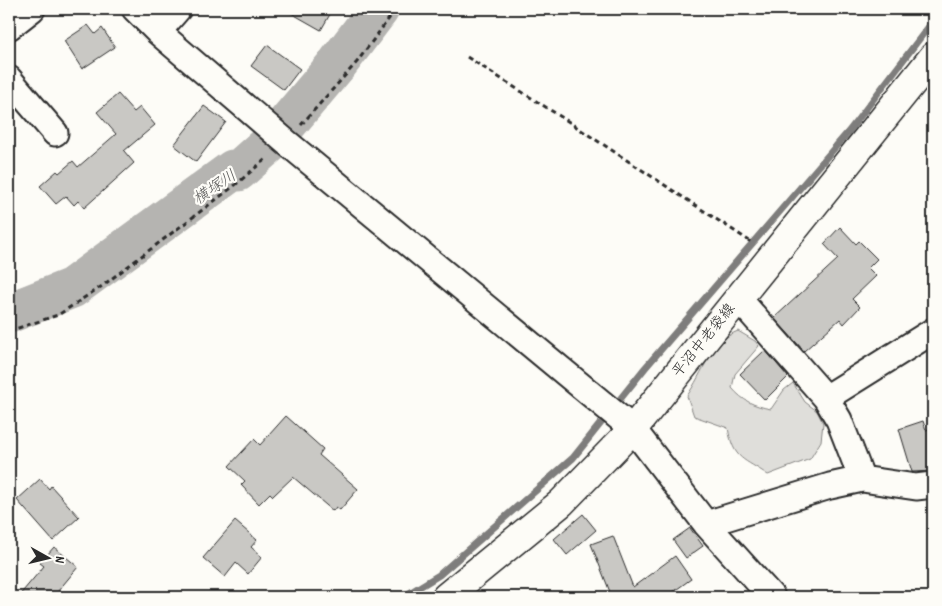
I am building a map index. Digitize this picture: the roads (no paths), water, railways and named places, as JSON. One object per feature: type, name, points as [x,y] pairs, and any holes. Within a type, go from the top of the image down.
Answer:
[{"type":"main road","name":"平沼中老袋線","points":[[446,597],[561,503],[633,429],[771,255],[933,57]]},
{"type":"street","points":[[9,27],[32,9]]},
{"type":"street","points":[[135,9],[158,32],[286,142],[633,429],[706,524],[772,597]]},
{"type":"street","points":[[158,32],[178,9]]},
{"type":"street","points":[[9,79],[55,133]]},
{"type":"street","points":[[738,298],[826,398],[839,420],[862,479]]},
{"type":"street","points":[[826,398],[933,331]]},
{"type":"street","points":[[706,524],[830,486],[862,479],[916,487],[933,485]]},
{"type":"waterway","name":"横塚川","points":[[9,313],[72,288],[233,170],[238,171],[273,140],[338,63],[379,9]]},
{"type":"waterway","points":[[403,597],[439,575],[573,458],[645,368],[849,131],[933,21]]}]
